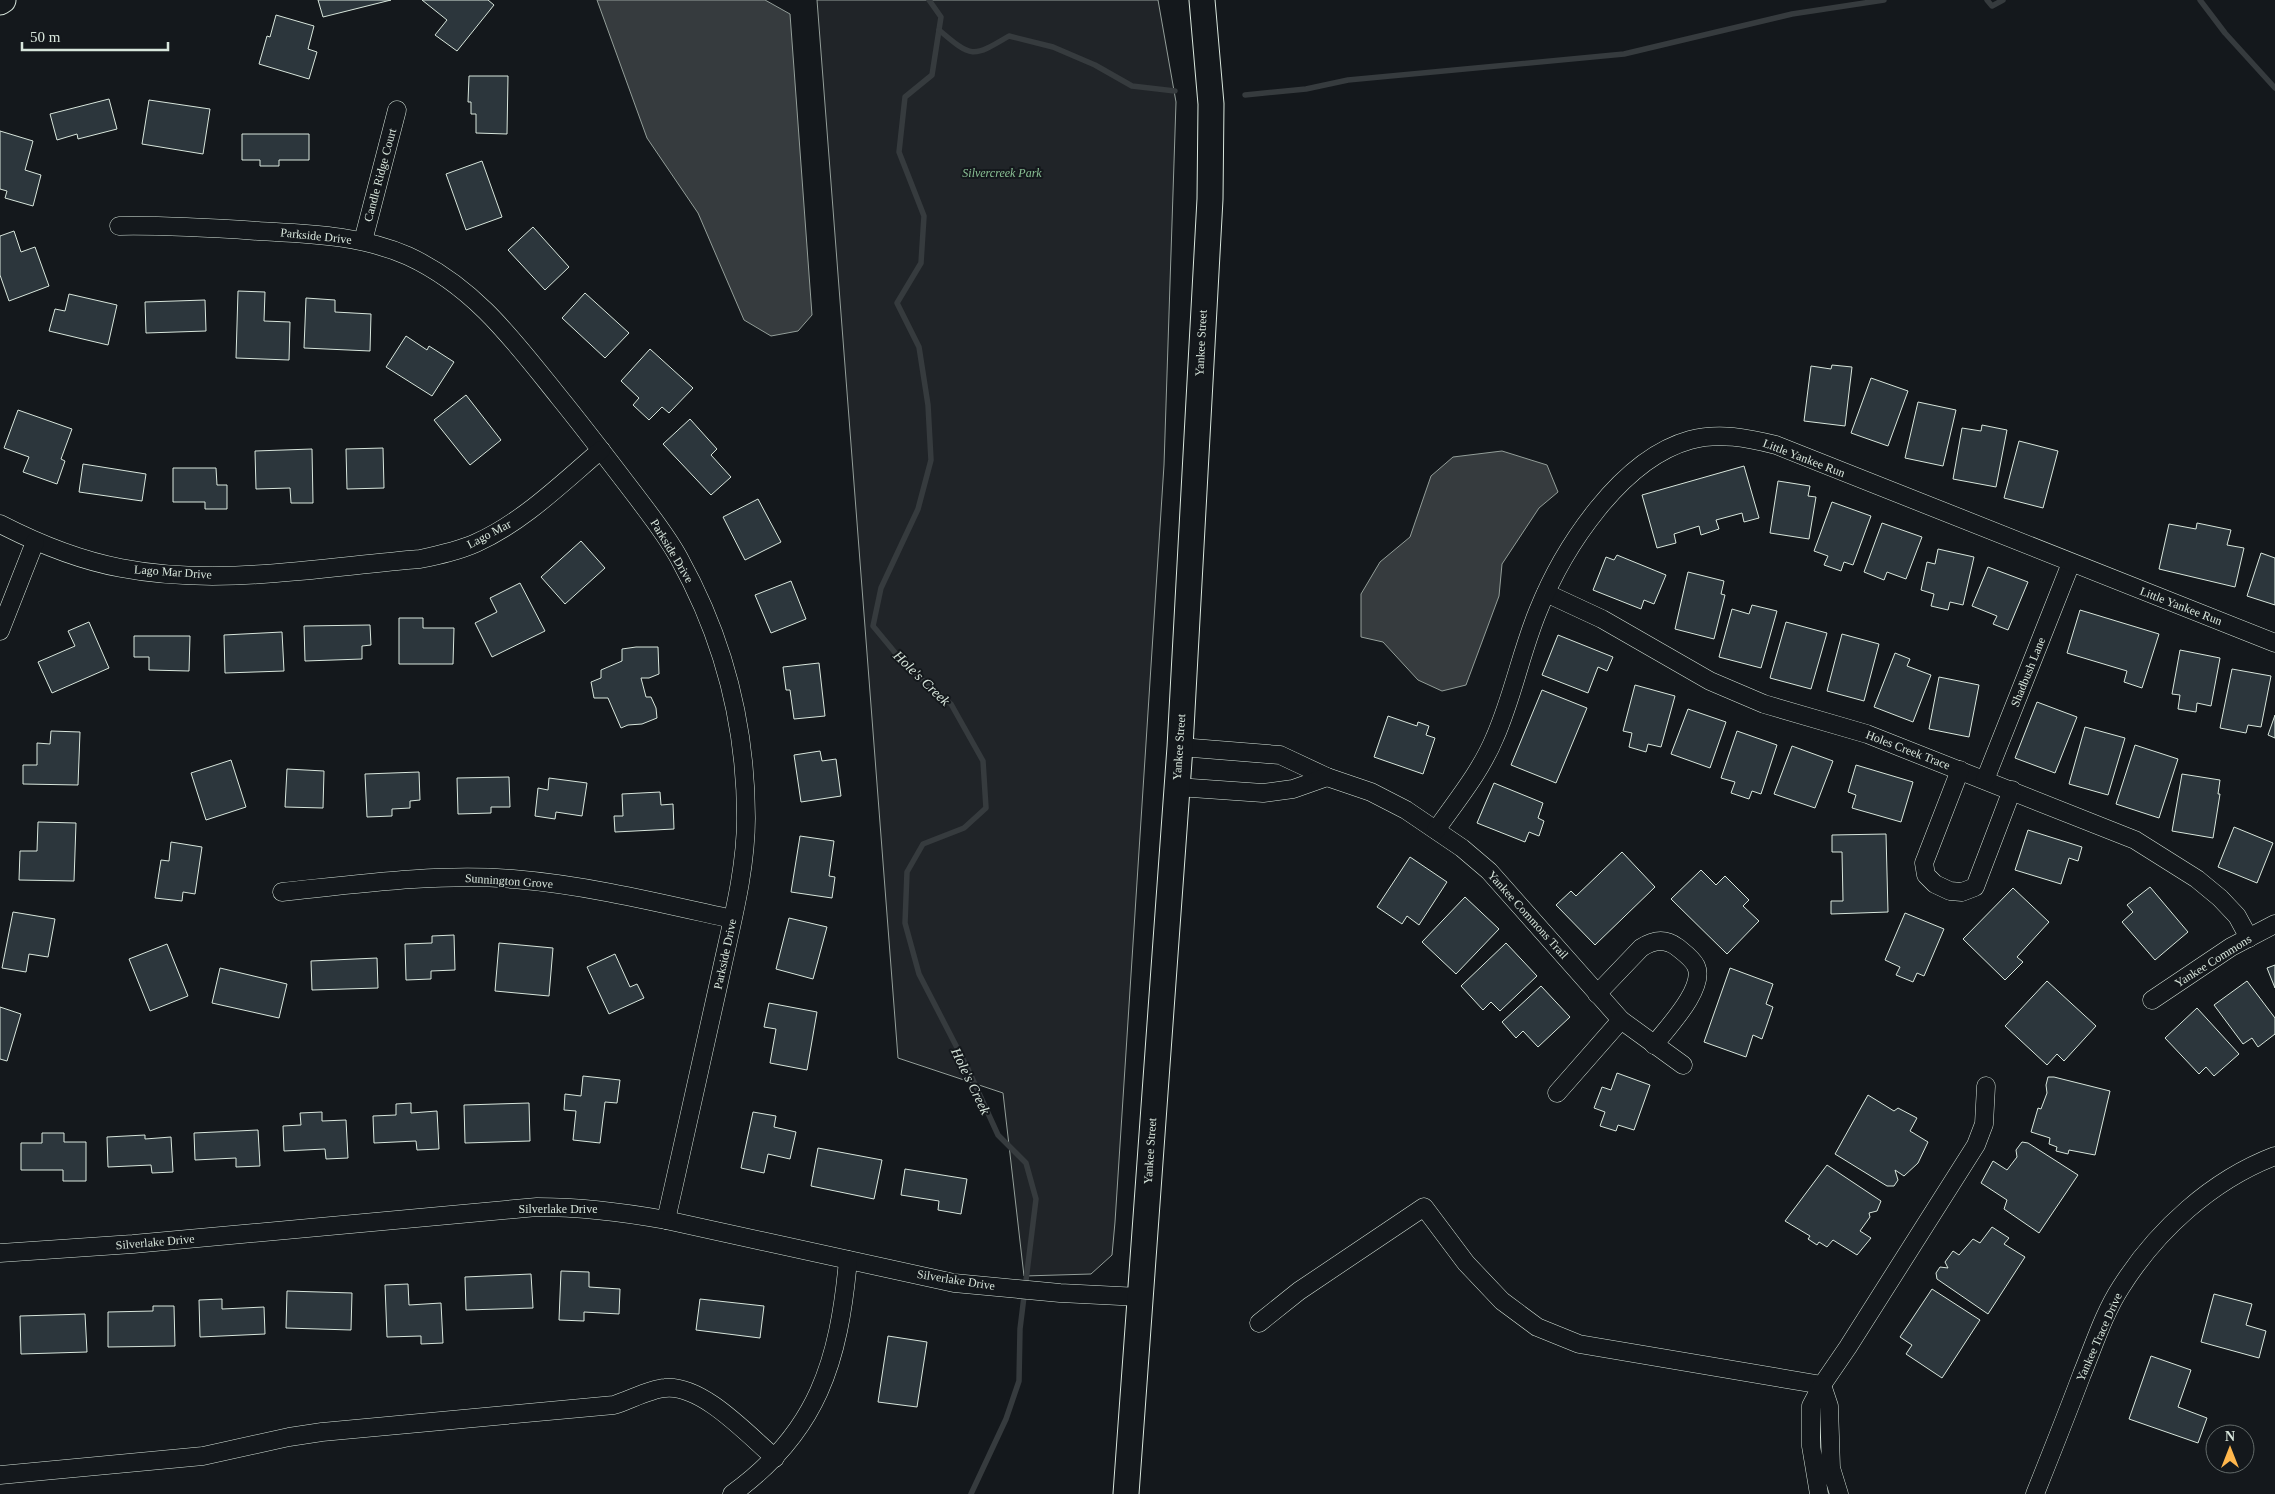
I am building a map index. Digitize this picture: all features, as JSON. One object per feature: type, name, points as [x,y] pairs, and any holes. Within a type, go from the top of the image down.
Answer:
[{"type":"street","name":"Yankee Street","points":[[1126,1494],[1180,747],[1211,158],[1211,104],[1202,0]]},
{"type":"street","name":"Candle Ridge Court","points":[[363,241],[398,110]]},
{"type":"street","name":"Parkside Drive","points":[[119,226],[164,225],[335,236],[363,241],[407,256],[435,270],[465,291],[498,322],[601,450],[661,529],[679,558],[705,609],[734,698],[741,737],[746,820],[743,858],[732,919],[666,1220]]},
{"type":"street","name":"Little Yankee Run","points":[[1436,830],[1482,764],[1495,738],[1546,593],[1577,537],[1599,508],[1646,463],[1667,449],[1690,440],[1712,436],[1733,436],[1776,445],[2275,643]]},
{"type":"street","name":"Lago Mar","points":[[354,565],[420,559],[448,553],[475,544],[500,531],[523,515],[601,450]]},
{"type":"street","name":"Lago Mar Drive","points":[[0,524],[35,542],[80,558],[120,568],[163,574],[206,576],[354,565]]},
{"type":"street","points":[[0,631],[35,542]]},
{"type":"street","name":"Shadbush Lane","points":[[1984,780],[2070,563]]},
{"type":"street","name":"Holes Creek Trace","points":[[1546,593],[1602,619],[1710,681],[1764,704],[1867,734],[2135,840],[2197,879],[2220,898],[2236,916],[2249,938]]},
{"type":"street","name":"Yankee Commons Trail","points":[[1180,747],[1280,754],[1327,777],[1371,792],[1406,810],[1436,830],[1489,871],[1621,1020],[1684,1065]]},
{"type":"street","points":[[1960,770],[1924,864],[1926,876],[1935,884],[1950,891],[1962,892],[1975,886],[2012,790]]},
{"type":"street","points":[[1177,787],[1263,793],[1293,789],[1327,777]]},
{"type":"street","name":"Sunnington Grove","points":[[282,892],[447,878],[512,879],[590,889],[732,919]]},
{"type":"street","name":"Yankee Commons","points":[[2152,1000],[2197,968],[2275,924]]},
{"type":"street","points":[[1597,994],[1650,942],[1666,941],[1692,960],[1697,968],[1697,986],[1654,1045]]},
{"type":"street","points":[[1557,1093],[1621,1020]]},
{"type":"street","points":[[1819,1494],[1811,1446],[1811,1406],[1822,1385],[1976,1145],[1984,1124],[1986,1086]]},
{"type":"street","name":"Yankee Trace Drive","points":[[2035,1494],[2098,1333],[2121,1288],[2141,1260],[2175,1221],[2202,1198],[2237,1174],[2275,1156]]},
{"type":"street","name":"Silverlake Drive","points":[[0,1253],[133,1244],[537,1207],[602,1209],[666,1220],[954,1283],[1052,1292],[1140,1297]]},
{"type":"street","points":[[1259,1323],[1299,1291],[1424,1207],[1466,1263],[1502,1302],[1536,1327],[1579,1344],[1822,1385]]},
{"type":"street","points":[[732,1494],[755,1477],[775,1458],[794,1434],[816,1398],[838,1338],[848,1260]]},
{"type":"street","points":[[1822,1385],[1829,1406],[1831,1468],[1839,1494]]},
{"type":"street","points":[[0,1475],[202,1456],[289,1437],[322,1432],[614,1404],[638,1397],[652,1390],[666,1388],[680,1389],[694,1394],[716,1408],[775,1458]]},
{"type":"green space","name":"Silvercreek Park","points":[[817,0],[1158,0],[1176,102],[1164,465],[1115,1222],[1112,1255],[1091,1274],[1024,1276],[1003,1093],[898,1058]]},
{"type":"shaded area","points":[[597,0],[765,0],[790,14],[812,315],[798,331],[771,336],[744,320],[698,213],[647,138]]},
{"type":"shaded area","points":[[1502,451],[1547,465],[1558,492],[1539,508],[1502,564],[1499,596],[1466,685],[1442,691],[1418,680],[1383,642],[1361,637],[1361,594],[1380,562],[1410,537],[1431,476],[1453,457]]},
{"type":"building","points":[[318,0],[391,0],[323,17]]},
{"type":"building","points":[[422,0],[488,0],[494,5],[457,51],[435,35],[447,20]]},
{"type":"building","points":[[276,15],[314,26],[308,49],[317,52],[309,79],[259,64],[267,36],[270,37]]},
{"type":"building","points":[[469,76],[508,76],[507,134],[476,133],[476,114],[471,114],[471,102],[468,102]]},
{"type":"building","points":[[109,99],[117,129],[78,139],[77,134],[57,140],[50,114]]},
{"type":"building","points":[[149,100],[210,109],[203,154],[142,144]]},
{"type":"building","points":[[0,131],[33,141],[25,170],[41,175],[33,206],[5,198],[7,191],[0,189]]},
{"type":"building","points":[[242,134],[309,134],[309,160],[279,160],[279,166],[260,166],[260,160],[242,160]]},
{"type":"building","points":[[482,161],[502,217],[466,230],[446,174]]},
{"type":"building","points":[[533,227],[569,267],[545,290],[508,250]]},
{"type":"building","points":[[14,231],[21,252],[35,247],[49,286],[9,301],[0,275],[0,236]]},
{"type":"building","points":[[238,291],[265,292],[264,321],[290,322],[289,360],[236,358]]},
{"type":"building","points":[[585,293],[629,333],[605,358],[562,318]]},
{"type":"building","points":[[69,294],[117,305],[108,345],[49,331],[55,309],[65,311]]},
{"type":"building","points":[[306,298],[335,300],[335,312],[371,314],[370,351],[304,348]]},
{"type":"building","points":[[205,300],[206,331],[146,333],[145,302]]},
{"type":"building","points":[[406,336],[427,350],[429,346],[454,362],[432,396],[386,367]]},
{"type":"building","points":[[650,349],[693,388],[669,413],[662,407],[649,420],[633,405],[639,398],[621,381]]},
{"type":"building","points":[[1832,365],[1852,367],[1845,426],[1804,421],[1811,366],[1831,369]]},
{"type":"building","points":[[1871,378],[1908,391],[1888,446],[1851,433]]},
{"type":"building","points":[[466,395],[501,440],[470,465],[434,420]]},
{"type":"building","points":[[1918,402],[1956,410],[1943,466],[1905,458]]},
{"type":"building","points":[[18,410],[72,429],[61,459],[65,461],[57,484],[23,472],[29,457],[4,448]]},
{"type":"building","points":[[690,419],[717,449],[711,455],[731,477],[711,495],[663,444]]},
{"type":"building","points":[[1982,425],[2007,430],[1996,487],[1953,479],[1962,428],[1981,431]]},
{"type":"building","points":[[2019,441],[2058,451],[2043,508],[2004,498]]},
{"type":"building","points":[[383,448],[384,488],[347,489],[346,449]]},
{"type":"building","points":[[312,449],[313,503],[291,503],[290,488],[256,489],[255,451]]},
{"type":"building","points":[[83,464],[146,474],[142,501],[79,492]]},
{"type":"building","points":[[1744,466],[1759,518],[1744,522],[1742,513],[1716,520],[1719,529],[1701,535],[1699,526],[1674,534],[1676,543],[1657,548],[1642,495]]},
{"type":"building","points":[[173,468],[216,468],[217,485],[227,485],[227,509],[205,509],[205,502],[173,502]]},
{"type":"building","points":[[1778,481],[1810,486],[1808,496],[1816,497],[1809,539],[1770,533]]},
{"type":"building","points":[[758,499],[781,542],[745,560],[723,517]]},
{"type":"building","points":[[1832,502],[1871,516],[1853,565],[1844,562],[1841,571],[1824,565],[1828,556],[1814,551]]},
{"type":"building","points":[[1882,523],[1922,537],[1906,579],[1887,572],[1884,580],[1864,572]]},
{"type":"building","points":[[2197,523],[2231,530],[2227,545],[2244,548],[2235,587],[2159,569],[2169,524],[2196,529]]},
{"type":"building","points":[[581,541],[605,568],[565,604],[541,577]]},
{"type":"building","points":[[1938,549],[1974,557],[1963,605],[1950,602],[1948,610],[1931,606],[1934,594],[1921,590],[1927,562],[1935,564]]},
{"type":"building","points":[[2261,553],[2275,558],[2275,605],[2247,596]]},
{"type":"building","points":[[1617,555],[1666,575],[1654,604],[1644,600],[1641,609],[1593,590],[1606,557],[1614,560]]},
{"type":"building","points":[[1988,567],[2028,582],[2008,630],[1993,624],[1997,616],[1972,606]]},
{"type":"building","points":[[1688,572],[1724,581],[1721,594],[1725,595],[1714,639],[1675,629]]},
{"type":"building","points":[[791,581],[806,619],[771,633],[755,595]]},
{"type":"building","points":[[520,583],[545,631],[492,657],[475,623],[497,612],[490,598]]},
{"type":"building","points":[[1752,605],[1777,611],[1761,668],[1719,657],[1732,609],[1749,614]]},
{"type":"building","points":[[2080,610],[2159,634],[2142,688],[2124,682],[2127,671],[2067,653]]},
{"type":"building","points":[[399,618],[423,618],[423,628],[454,628],[453,664],[399,664]]},
{"type":"building","points":[[89,622],[109,668],[52,693],[38,662],[75,646],[68,631]]},
{"type":"building","points":[[1786,622],[1827,633],[1811,689],[1770,678]]},
{"type":"building","points":[[370,625],[371,645],[362,646],[362,659],[305,661],[304,626]]},
{"type":"building","points":[[282,632],[284,671],[225,673],[224,635]]},
{"type":"building","points":[[1842,634],[1879,644],[1864,701],[1827,691]]},
{"type":"building","points":[[1558,635],[1613,657],[1607,671],[1598,667],[1588,693],[1542,675]]},
{"type":"building","points":[[134,636],[190,636],[189,671],[149,670],[149,657],[134,657]]},
{"type":"building","points":[[658,647],[659,674],[649,678],[641,678],[646,697],[651,697],[656,708],[657,718],[642,724],[628,725],[621,728],[608,698],[594,698],[591,682],[601,678],[601,670],[622,661],[622,649]]},
{"type":"building","points":[[2180,650],[2220,658],[2211,706],[2197,703],[2196,712],[2178,709],[2180,695],[2172,694]]},
{"type":"building","points":[[1895,653],[1910,659],[1907,666],[1931,675],[1913,722],[1874,707]]},
{"type":"building","points":[[819,663],[825,716],[794,719],[790,690],[786,690],[783,667]]},
{"type":"building","points":[[2232,669],[2271,676],[2261,727],[2248,725],[2246,733],[2220,728]]},
{"type":"building","points":[[1939,677],[1979,685],[1969,737],[1929,729]]},
{"type":"building","points":[[1635,685],[1675,696],[1661,747],[1648,744],[1646,752],[1629,747],[1632,733],[1623,731]]},
{"type":"building","points":[[1542,690],[1587,708],[1556,783],[1511,765]]},
{"type":"building","points":[[2037,702],[2077,717],[2055,773],[2015,758]]},
{"type":"building","points":[[1688,709],[1726,722],[1710,768],[1671,754]]},
{"type":"building","points":[[2275,715],[2275,738],[2268,735]]},
{"type":"building","points":[[1388,716],[1417,726],[1418,722],[1429,726],[1426,735],[1435,738],[1423,774],[1374,757]]},
{"type":"building","points":[[2085,727],[2125,738],[2108,795],[2069,784]]},
{"type":"building","points":[[51,731],[80,732],[78,785],[23,784],[23,765],[37,765],[37,743],[50,744]]},
{"type":"building","points":[[1737,731],[1777,745],[1761,794],[1752,791],[1749,799],[1731,793],[1735,782],[1721,778]]},
{"type":"building","points":[[2135,745],[2178,759],[2159,818],[2116,804]]},
{"type":"building","points":[[1792,746],[1833,761],[1815,808],[1774,794]]},
{"type":"building","points":[[820,751],[822,761],[836,759],[841,796],[801,802],[794,755]]},
{"type":"building","points":[[231,760],[246,807],[206,820],[191,773]]},
{"type":"building","points":[[1856,765],[1913,782],[1901,822],[1852,808],[1856,795],[1848,792]]},
{"type":"building","points":[[287,769],[324,771],[323,808],[285,807]]},
{"type":"building","points":[[419,772],[420,800],[410,801],[410,808],[392,809],[392,816],[367,817],[365,774]]},
{"type":"building","points":[[2182,774],[2220,780],[2218,794],[2220,794],[2213,838],[2172,831]]},
{"type":"building","points":[[509,777],[510,807],[491,807],[491,813],[458,814],[457,778]]},
{"type":"building","points":[[549,778],[587,783],[582,816],[556,812],[555,819],[535,816],[538,788],[548,790]]},
{"type":"building","points":[[1494,783],[1543,803],[1538,818],[1544,821],[1539,836],[1529,832],[1525,842],[1477,823]]},
{"type":"building","points":[[660,792],[661,805],[673,804],[674,829],[615,832],[614,816],[623,816],[622,794]]},
{"type":"building","points":[[38,822],[76,823],[74,881],[19,880],[20,851],[37,851]]},
{"type":"building","points":[[2234,827],[2273,843],[2257,883],[2218,867]]},
{"type":"building","points":[[2028,830],[2082,847],[2078,861],[2069,858],[2061,884],[2015,870]]},
{"type":"building","points":[[1886,834],[1888,912],[1831,914],[1831,901],[1843,901],[1842,852],[1832,852],[1832,835]]},
{"type":"building","points":[[800,836],[834,841],[829,876],[835,877],[832,898],[791,892]]},
{"type":"building","points":[[171,842],[202,847],[195,894],[183,892],[182,901],[155,898],[161,860],[169,861]]},
{"type":"building","points":[[1622,852],[1655,887],[1595,945],[1556,905],[1571,891],[1576,896]]},
{"type":"building","points":[[1410,857],[1447,882],[1419,925],[1407,916],[1402,924],[1377,907]]},
{"type":"building","points":[[1701,870],[1716,885],[1725,876],[1749,900],[1743,906],[1759,921],[1727,954],[1671,899]]},
{"type":"building","points":[[2150,887],[2188,932],[2155,960],[2122,922],[2133,912],[2127,905]]},
{"type":"building","points":[[2013,888],[2049,922],[2017,957],[2023,962],[2005,980],[1963,939]]},
{"type":"building","points":[[1465,897],[1499,929],[1456,974],[1422,942]]},
{"type":"building","points":[[13,912],[55,919],[48,957],[29,954],[26,972],[2,968]]},
{"type":"building","points":[[1905,913],[1944,929],[1924,976],[1917,973],[1913,982],[1896,975],[1900,967],[1885,960]]},
{"type":"building","points":[[789,918],[827,927],[813,979],[776,969]]},
{"type":"building","points":[[454,935],[455,970],[431,971],[431,979],[406,980],[405,944],[432,943],[432,936]]},
{"type":"building","points":[[499,943],[553,948],[549,996],[495,991]]},
{"type":"building","points":[[1506,943],[1537,976],[1500,1011],[1491,1002],[1483,1010],[1461,986]]},
{"type":"building","points":[[167,944],[188,996],[150,1011],[129,959]]},
{"type":"building","points":[[615,954],[630,987],[637,984],[644,998],[609,1014],[587,967]]},
{"type":"building","points":[[377,958],[378,988],[312,990],[311,961]]},
{"type":"building","points":[[2275,965],[2275,988],[2267,968]]},
{"type":"building","points":[[220,968],[287,984],[279,1018],[212,1003]]},
{"type":"building","points":[[1730,968],[1773,984],[1766,1004],[1773,1007],[1762,1039],[1753,1035],[1746,1057],[1704,1042]]},
{"type":"building","points":[[2047,981],[2096,1026],[2064,1061],[2057,1054],[2047,1065],[2005,1026]]},
{"type":"building","points":[[2247,981],[2275,1018],[2275,1034],[2258,1047],[2252,1038],[2243,1044],[2214,1005]]},
{"type":"building","points":[[1541,986],[1570,1017],[1538,1047],[1523,1031],[1516,1038],[1502,1022]]},
{"type":"building","points":[[769,1003],[817,1012],[807,1070],[770,1063],[776,1029],[764,1027]]},
{"type":"building","points":[[0,1007],[21,1014],[7,1061],[0,1059]]},
{"type":"building","points":[[2197,1008],[2239,1054],[2214,1076],[2206,1067],[2199,1074],[2165,1038]]},
{"type":"building","points":[[1617,1073],[1650,1085],[1634,1130],[1618,1125],[1616,1131],[1600,1126],[1605,1112],[1594,1108],[1602,1087],[1611,1090]]},
{"type":"building","points":[[583,1076],[620,1080],[617,1103],[605,1102],[600,1143],[573,1140],[576,1111],[564,1110],[565,1094],[581,1096]]},
{"type":"building","points":[[2048,1077],[2110,1091],[2095,1155],[2069,1150],[2068,1154],[2056,1151],[2057,1147],[2049,1144],[2050,1138],[2031,1132],[2038,1108],[2041,1109],[2047,1093]]},
{"type":"building","points":[[1868,1095],[1894,1111],[1898,1108],[1917,1118],[1910,1131],[1928,1142],[1918,1163],[1904,1176],[1895,1170],[1898,1180],[1894,1186],[1887,1186],[1835,1154]]},
{"type":"building","points":[[411,1103],[411,1113],[437,1111],[439,1149],[417,1150],[416,1141],[374,1143],[373,1116],[396,1115],[396,1104]]},
{"type":"building","points":[[529,1103],[530,1141],[465,1143],[464,1105]]},
{"type":"building","points":[[322,1112],[322,1121],[346,1120],[348,1158],[326,1159],[325,1149],[284,1151],[283,1126],[301,1125],[300,1113]]},
{"type":"building","points":[[753,1112],[776,1116],[774,1127],[796,1132],[790,1159],[768,1154],[764,1173],[741,1168]]},
{"type":"building","points":[[258,1130],[260,1166],[236,1167],[236,1158],[195,1160],[194,1133]]},
{"type":"building","points":[[42,1133],[64,1133],[64,1142],[86,1142],[86,1181],[63,1181],[63,1170],[21,1170],[21,1143],[42,1143]]},
{"type":"building","points":[[145,1135],[145,1139],[171,1137],[173,1172],[152,1173],[151,1165],[108,1167],[107,1137]]},
{"type":"building","points":[[2022,1142],[2028,1143],[2078,1175],[2039,1233],[2004,1209],[2007,1200],[1981,1183],[1993,1161],[2007,1170],[2017,1157],[2016,1150]]},
{"type":"building","points":[[818,1148],[882,1160],[874,1199],[811,1186]]},
{"type":"building","points":[[1827,1165],[1881,1201],[1877,1211],[1869,1213],[1870,1217],[1860,1231],[1871,1238],[1857,1255],[1833,1240],[1827,1247],[1819,1242],[1817,1245],[1808,1239],[1810,1236],[1785,1221]]},
{"type":"building","points":[[905,1169],[967,1179],[961,1214],[938,1210],[939,1201],[901,1195]]},
{"type":"building","points":[[1992,1227],[2009,1238],[2004,1244],[2025,1257],[1988,1314],[1937,1279],[1936,1273],[1940,1267],[1948,1268],[1945,1262],[1953,1251],[1959,1255],[1973,1239],[1980,1243]]},
{"type":"building","points":[[561,1271],[589,1272],[589,1287],[620,1289],[619,1314],[584,1312],[584,1321],[559,1320]]},
{"type":"building","points":[[531,1274],[533,1308],[466,1310],[465,1277]]},
{"type":"building","points":[[408,1284],[409,1305],[441,1303],[443,1343],[421,1344],[421,1336],[387,1337],[385,1285]]},
{"type":"building","points":[[1932,1289],[1980,1320],[1942,1378],[1906,1354],[1912,1345],[1900,1337]]},
{"type":"building","points":[[287,1291],[352,1293],[351,1330],[286,1328]]},
{"type":"building","points":[[2214,1294],[2252,1304],[2246,1325],[2266,1331],[2259,1358],[2201,1342]]},
{"type":"building","points":[[222,1299],[222,1309],[264,1307],[265,1334],[200,1337],[199,1300]]},
{"type":"building","points":[[700,1299],[764,1306],[760,1338],[696,1330]]},
{"type":"building","points":[[153,1306],[174,1306],[175,1346],[108,1347],[108,1312],[153,1311]]},
{"type":"building","points":[[85,1314],[87,1352],[21,1354],[20,1316]]},
{"type":"building","points":[[888,1336],[927,1342],[917,1407],[878,1402]]},
{"type":"building","points":[[2151,1356],[2191,1370],[2178,1407],[2207,1418],[2198,1443],[2129,1419]]},
{"type":"waterway","name":"Hole's Creek","points":[[929,0],[941,17],[932,75],[905,97],[899,152],[924,216],[921,263],[897,303],[919,347],[928,405],[931,460],[918,509],[881,588],[873,626],[907,667],[951,704],[983,761],[986,808],[964,828],[923,844],[907,872],[905,923],[919,974],[967,1067],[998,1135],[1026,1163],[1036,1199],[1020,1329],[1019,1381],[1006,1419],[971,1494]]},
{"type":"waterway","points":[[1245,95],[1306,89],[1348,80],[1624,54],[1792,14],[1884,0]]},
{"type":"waterway","points":[[1987,0],[1992,6],[2003,0]]},
{"type":"waterway","points":[[2200,0],[2225,33],[2275,88]]},
{"type":"waterway","points":[[939,30],[959,46],[972,52],[987,48],[1009,36],[1053,47],[1095,65],[1132,86],[1175,91]]}]
